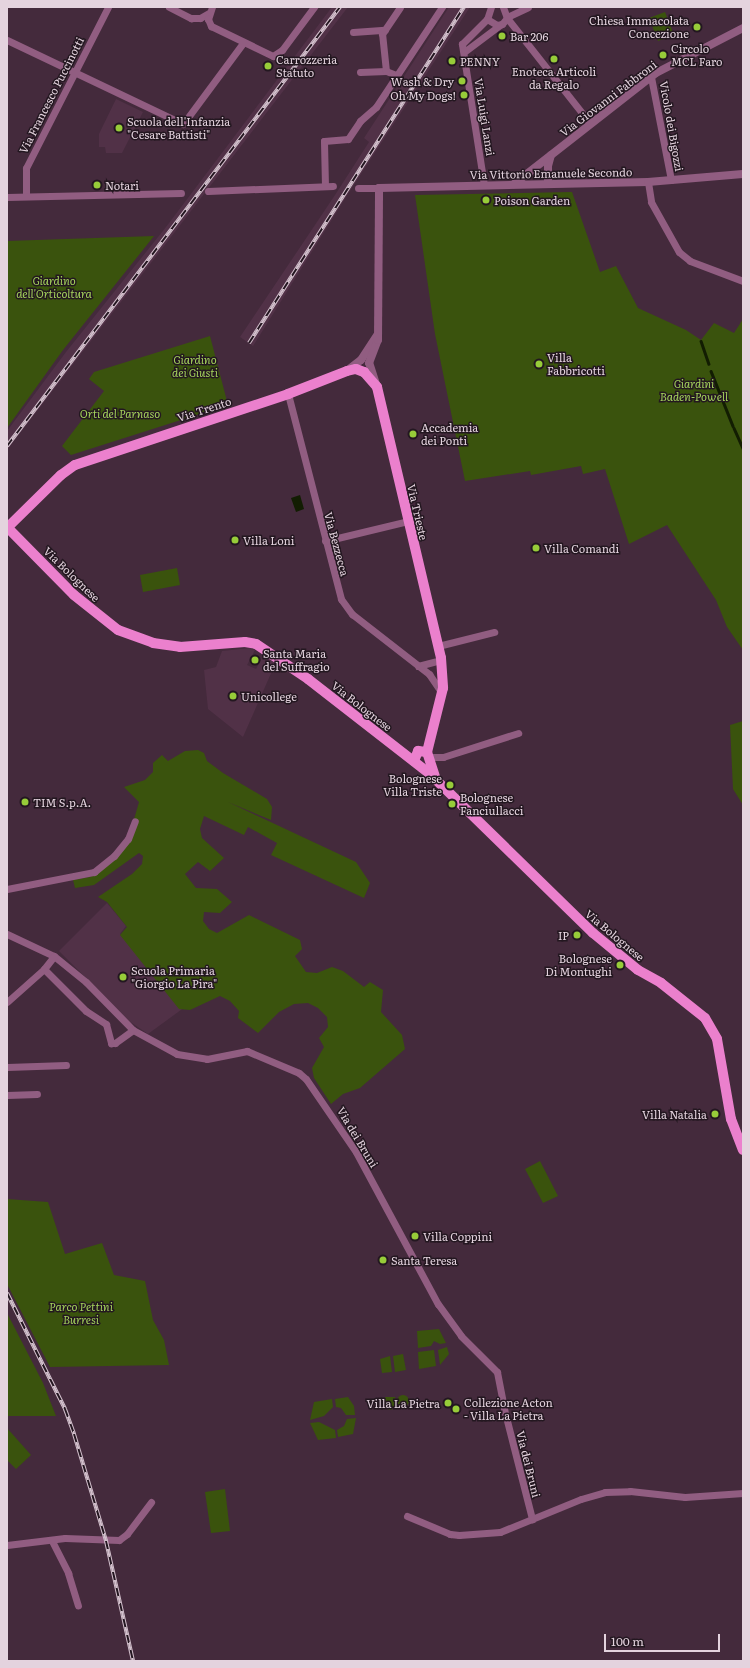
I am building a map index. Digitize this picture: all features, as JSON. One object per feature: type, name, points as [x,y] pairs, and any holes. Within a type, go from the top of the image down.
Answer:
[{"type":"main road","name":"Via Trento","points":[[7,527],[73,466],[288,394],[347,371],[358,370],[376,384]]},
{"type":"main road","name":"Via Trieste","points":[[376,384],[441,660],[442,693],[429,757]]},
{"type":"main road","name":"Via Bolognese","points":[[7,527],[74,595],[118,630],[153,643],[180,647],[245,642],[256,644],[308,679],[436,779],[485,830],[593,934],[624,960],[666,987],[705,1018],[717,1039],[731,1119],[743,1150]]},
{"type":"main road","points":[[418,751],[429,757],[426,766],[417,764],[418,751]]},
{"type":"main road","name":"Via Bolognese","points":[[429,757],[436,779]]},
{"type":"street","name":"Via Francesco Puccinotti","points":[[26,196],[26,168],[108,7]]},
{"type":"street","points":[[170,7],[191,18],[200,18],[211,10]]},
{"type":"street","points":[[211,10],[209,25],[269,55],[275,55],[314,7]]},
{"type":"street","points":[[386,71],[382,34],[400,7]]},
{"type":"street","points":[[325,186],[324,141],[348,138],[360,121],[376,107],[442,7]]},
{"type":"street","points":[[482,7],[492,24],[500,25]]},
{"type":"street","points":[[491,7],[487,17],[465,39],[462,44],[464,52],[507,18],[525,9]]},
{"type":"street","points":[[503,7],[507,18],[590,123]]},
{"type":"street","points":[[516,30],[516,19],[525,9]]},
{"type":"street","name":"Via Giovanni Fabbroni","points":[[514,184],[651,76],[743,28]]},
{"type":"street","points":[[353,32],[385,30]]},
{"type":"street","points":[[7,40],[183,124],[243,43]]},
{"type":"street","name":"Via Luigi Lanzi","points":[[464,52],[484,186]]},
{"type":"street","points":[[360,72],[386,71],[396,75]]},
{"type":"street","name":"Vicolo dei Bigozzi","points":[[651,76],[671,180]]},
{"type":"street","points":[[548,183],[548,166],[551,154]]},
{"type":"street","points":[[536,183],[534,174],[537,166]]},
{"type":"street","name":"Via Vittorio Emanuele Secondo","points":[[358,188],[484,186],[536,183],[648,182],[743,174]]},
{"type":"street","points":[[648,182],[651,202],[678,252],[690,260],[743,281]]},
{"type":"street","points":[[208,191],[333,186]]},
{"type":"street","name":"Via Trieste","points":[[376,384],[369,363],[377,345],[378,332],[379,188]]},
{"type":"street","points":[[7,197],[181,193]]},
{"type":"street","points":[[347,371],[361,360],[378,332]]},
{"type":"street","name":"Via Bezzecca","points":[[288,394],[325,541],[344,604],[356,618],[433,678],[442,693]]},
{"type":"street","points":[[325,541],[408,521]]},
{"type":"street","points":[[438,646],[494,632]]},
{"type":"street","points":[[418,666],[441,660]]},
{"type":"street","points":[[429,757],[443,757],[518,733]]},
{"type":"street","points":[[7,889],[86,875],[98,870],[109,862],[128,839],[135,821]]},
{"type":"street","name":"Via dei Bruni","points":[[7,934],[54,956],[86,982],[133,1030],[177,1054],[198,1059],[219,1058],[247,1051],[299,1073],[306,1079],[356,1152],[431,1292],[461,1336],[497,1372],[504,1409],[532,1519]]},
{"type":"street","points":[[7,1002],[18,990],[44,969],[54,956]]},
{"type":"street","points":[[44,969],[86,1011],[106,1024],[111,1043],[115,1043],[133,1030]]},
{"type":"street","points":[[7,1067],[66,1065]]},
{"type":"street","points":[[7,1095],[37,1094]]},
{"type":"street","points":[[407,1516],[450,1534],[459,1535],[500,1532],[581,1499],[614,1491],[685,1497],[743,1493]]},
{"type":"street","points":[[7,1545],[52,1541],[65,1538],[119,1540],[127,1534],[151,1502]]},
{"type":"street","points":[[52,1541],[68,1573],[78,1606]]},
{"type":"shaded area","points":[[332,7],[348,7],[7,450],[7,431],[66,352],[166,227]]},
{"type":"shaded area","points":[[449,7],[470,7],[346,197],[253,346],[240,337],[369,142],[364,138]]},
{"type":"shaded area","name":"Scuola dell'Infanzia \"Cesare Battisti\"","points":[[116,99],[143,112],[122,153],[106,153],[105,147],[99,147],[99,134]]},
{"type":"shaded area","points":[[300,495],[304,509],[296,512],[291,498]]},
{"type":"shaded area","name":"Unicollege","points":[[250,648],[255,650],[247,665],[256,669],[264,654],[276,662],[243,737],[208,709],[204,670],[216,667],[222,651]]},
{"type":"shaded area","name":"Scuola Primaria \"Giorgio La Pira\"","points":[[107,903],[126,926],[120,934],[185,1007],[148,1034],[129,1021],[59,951]]},
{"type":"green space","points":[[665,12],[674,35],[658,41],[649,18]]},
{"type":"green space","name":"Giardini Baden-Powell","points":[[572,192],[600,272],[616,266],[638,308],[686,330],[701,340],[714,323],[734,333],[743,319],[743,650],[727,627],[716,600],[667,525],[629,544],[605,469],[583,474],[581,466],[531,475],[530,471],[465,481],[435,334],[415,195]]},
{"type":"green space","name":"Giardino dell'Orticoltura","points":[[154,236],[63,350],[7,428],[7,241]]},
{"type":"green space","points":[[210,336],[228,405],[71,455],[62,446],[104,391],[89,379],[94,372]]},
{"type":"green space","points":[[177,568],[180,585],[143,592],[140,575]]},
{"type":"green space","points":[[743,721],[743,805],[733,789],[730,725]]},
{"type":"green space","points":[[198,750],[204,753],[207,761],[223,773],[267,799],[272,807],[271,820],[228,802],[356,862],[370,883],[364,898],[271,855],[277,843],[248,827],[244,835],[204,816],[200,829],[202,838],[224,858],[210,871],[198,862],[185,874],[196,888],[217,889],[232,902],[220,913],[204,912],[203,921],[209,929],[217,933],[249,915],[300,940],[302,949],[295,956],[306,972],[317,973],[332,967],[343,971],[364,987],[370,982],[383,990],[381,1012],[402,1035],[405,1049],[360,1088],[343,1094],[331,1104],[314,1078],[312,1068],[324,1047],[319,1038],[328,1027],[327,1017],[318,1008],[308,1003],[294,1004],[279,1012],[258,1033],[238,1018],[239,1011],[230,1001],[220,996],[190,1010],[179,1009],[120,935],[127,927],[107,902],[98,897],[132,874],[142,864],[143,856],[139,853],[94,885],[75,888],[73,880],[90,877],[102,870],[126,847],[139,802],[124,787],[145,780],[153,772],[153,763],[162,755],[168,761],[185,751]]},
{"type":"green space","points":[[540,1161],[558,1196],[543,1203],[525,1169]]},
{"type":"green space","name":"Parco Pettini Burresi","points":[[7,1199],[48,1202],[65,1254],[102,1243],[114,1275],[145,1281],[153,1320],[164,1340],[169,1365],[50,1367],[7,1284]]},
{"type":"green space","name":"Parco Pettini Burresi","points":[[7,1313],[43,1383],[56,1416],[7,1416]]},
{"type":"green space","points":[[439,1329],[446,1343],[440,1344],[434,1341],[431,1346],[418,1348],[417,1331]]},
{"type":"green space","points":[[447,1347],[449,1354],[440,1365],[438,1350]]},
{"type":"green space","points":[[434,1350],[436,1366],[419,1369],[418,1352]]},
{"type":"green space","points":[[403,1354],[406,1370],[395,1372],[393,1356]]},
{"type":"green space","points":[[390,1356],[392,1372],[382,1373],[380,1359]]},
{"type":"green space","points":[[401,1395],[405,1395],[409,1401],[405,1407],[401,1407],[397,1403],[397,1399]]},
{"type":"green space","points":[[348,1397],[354,1406],[355,1415],[346,1415],[341,1408],[336,1407],[335,1399]]},
{"type":"green space","points":[[385,1397],[395,1397],[396,1405],[391,1410],[387,1409]]},
{"type":"green space","points":[[332,1399],[333,1407],[324,1416],[310,1420],[314,1402]]},
{"type":"green space","points":[[356,1418],[353,1434],[338,1437],[337,1430],[344,1426],[347,1419]]},
{"type":"green space","points":[[319,1422],[335,1430],[336,1438],[318,1440],[310,1423]]},
{"type":"green space","points":[[7,1428],[31,1455],[16,1469],[7,1460]]},
{"type":"green space","points":[[225,1489],[230,1531],[211,1533],[205,1492]]},
{"type":"waterway","points":[[701,341],[709,364]]},
{"type":"waterway","points":[[711,371],[733,426]]},
{"type":"waterway","points":[[734,428],[743,448]]},
{"type":"railway","points":[[7,446],[340,7]]},
{"type":"railway","points":[[249,343],[464,7]]},
{"type":"railway","points":[[7,1293],[65,1409],[74,1434],[106,1541],[133,1661]]},
{"type":"place","name":"Chiesa Immacolata Concezione","points":[[697,27]]},
{"type":"place","name":"Bar 206","points":[[502,36]]},
{"type":"place","name":"Circolo MCL Faro","points":[[663,55]]},
{"type":"place","name":"Enoteca Articoli da Regalo","points":[[554,59]]},
{"type":"place","name":"PENNY","points":[[452,61]]},
{"type":"place","name":"Carrozzeria Statuto","points":[[268,66]]},
{"type":"place","name":"Wash & Dry","points":[[462,81]]},
{"type":"place","name":"Oh My Dogs!","points":[[464,95]]},
{"type":"place","name":"Scuola dell'Infanzia \"Cesare Battisti\"","points":[[119,128]]},
{"type":"place","name":"Notari","points":[[97,185]]},
{"type":"place","name":"Poison Garden","points":[[486,200]]},
{"type":"place","name":"Villa Fabbricotti","points":[[539,364]]},
{"type":"place","name":"Accademia dei Ponti","points":[[413,434]]},
{"type":"place","name":"Villa Loni","points":[[235,540]]},
{"type":"place","name":"Villa Comandi","points":[[536,548]]},
{"type":"place","name":"Santa Maria del Suffragio","points":[[255,660]]},
{"type":"place","name":"Unicollege","points":[[233,696]]},
{"type":"place","name":"Bolognese Villa Triste","points":[[450,785]]},
{"type":"place","name":"TIM S.p.A.","points":[[25,802]]},
{"type":"place","name":"Bolognese Fanciullacci","points":[[452,804]]},
{"type":"place","name":"IP","points":[[577,935]]},
{"type":"place","name":"Bolognese Di Montughi","points":[[620,965]]},
{"type":"place","name":"Scuola Primaria \"Giorgio La Pira\"","points":[[123,977]]},
{"type":"place","name":"Villa Natalia","points":[[715,1114]]},
{"type":"place","name":"Villa Coppini","points":[[415,1236]]},
{"type":"place","name":"Santa Teresa","points":[[383,1260]]},
{"type":"place","name":"Villa La Pietra","points":[[448,1403]]},
{"type":"place","name":"Collezione Acton - Villa La Pietra","points":[[456,1409]]},
{"type":"park label","name":"Giardino dei Giusti","points":[[195,366]]},
{"type":"park label","name":"Orti del Parnaso","points":[[120,413]]}]
